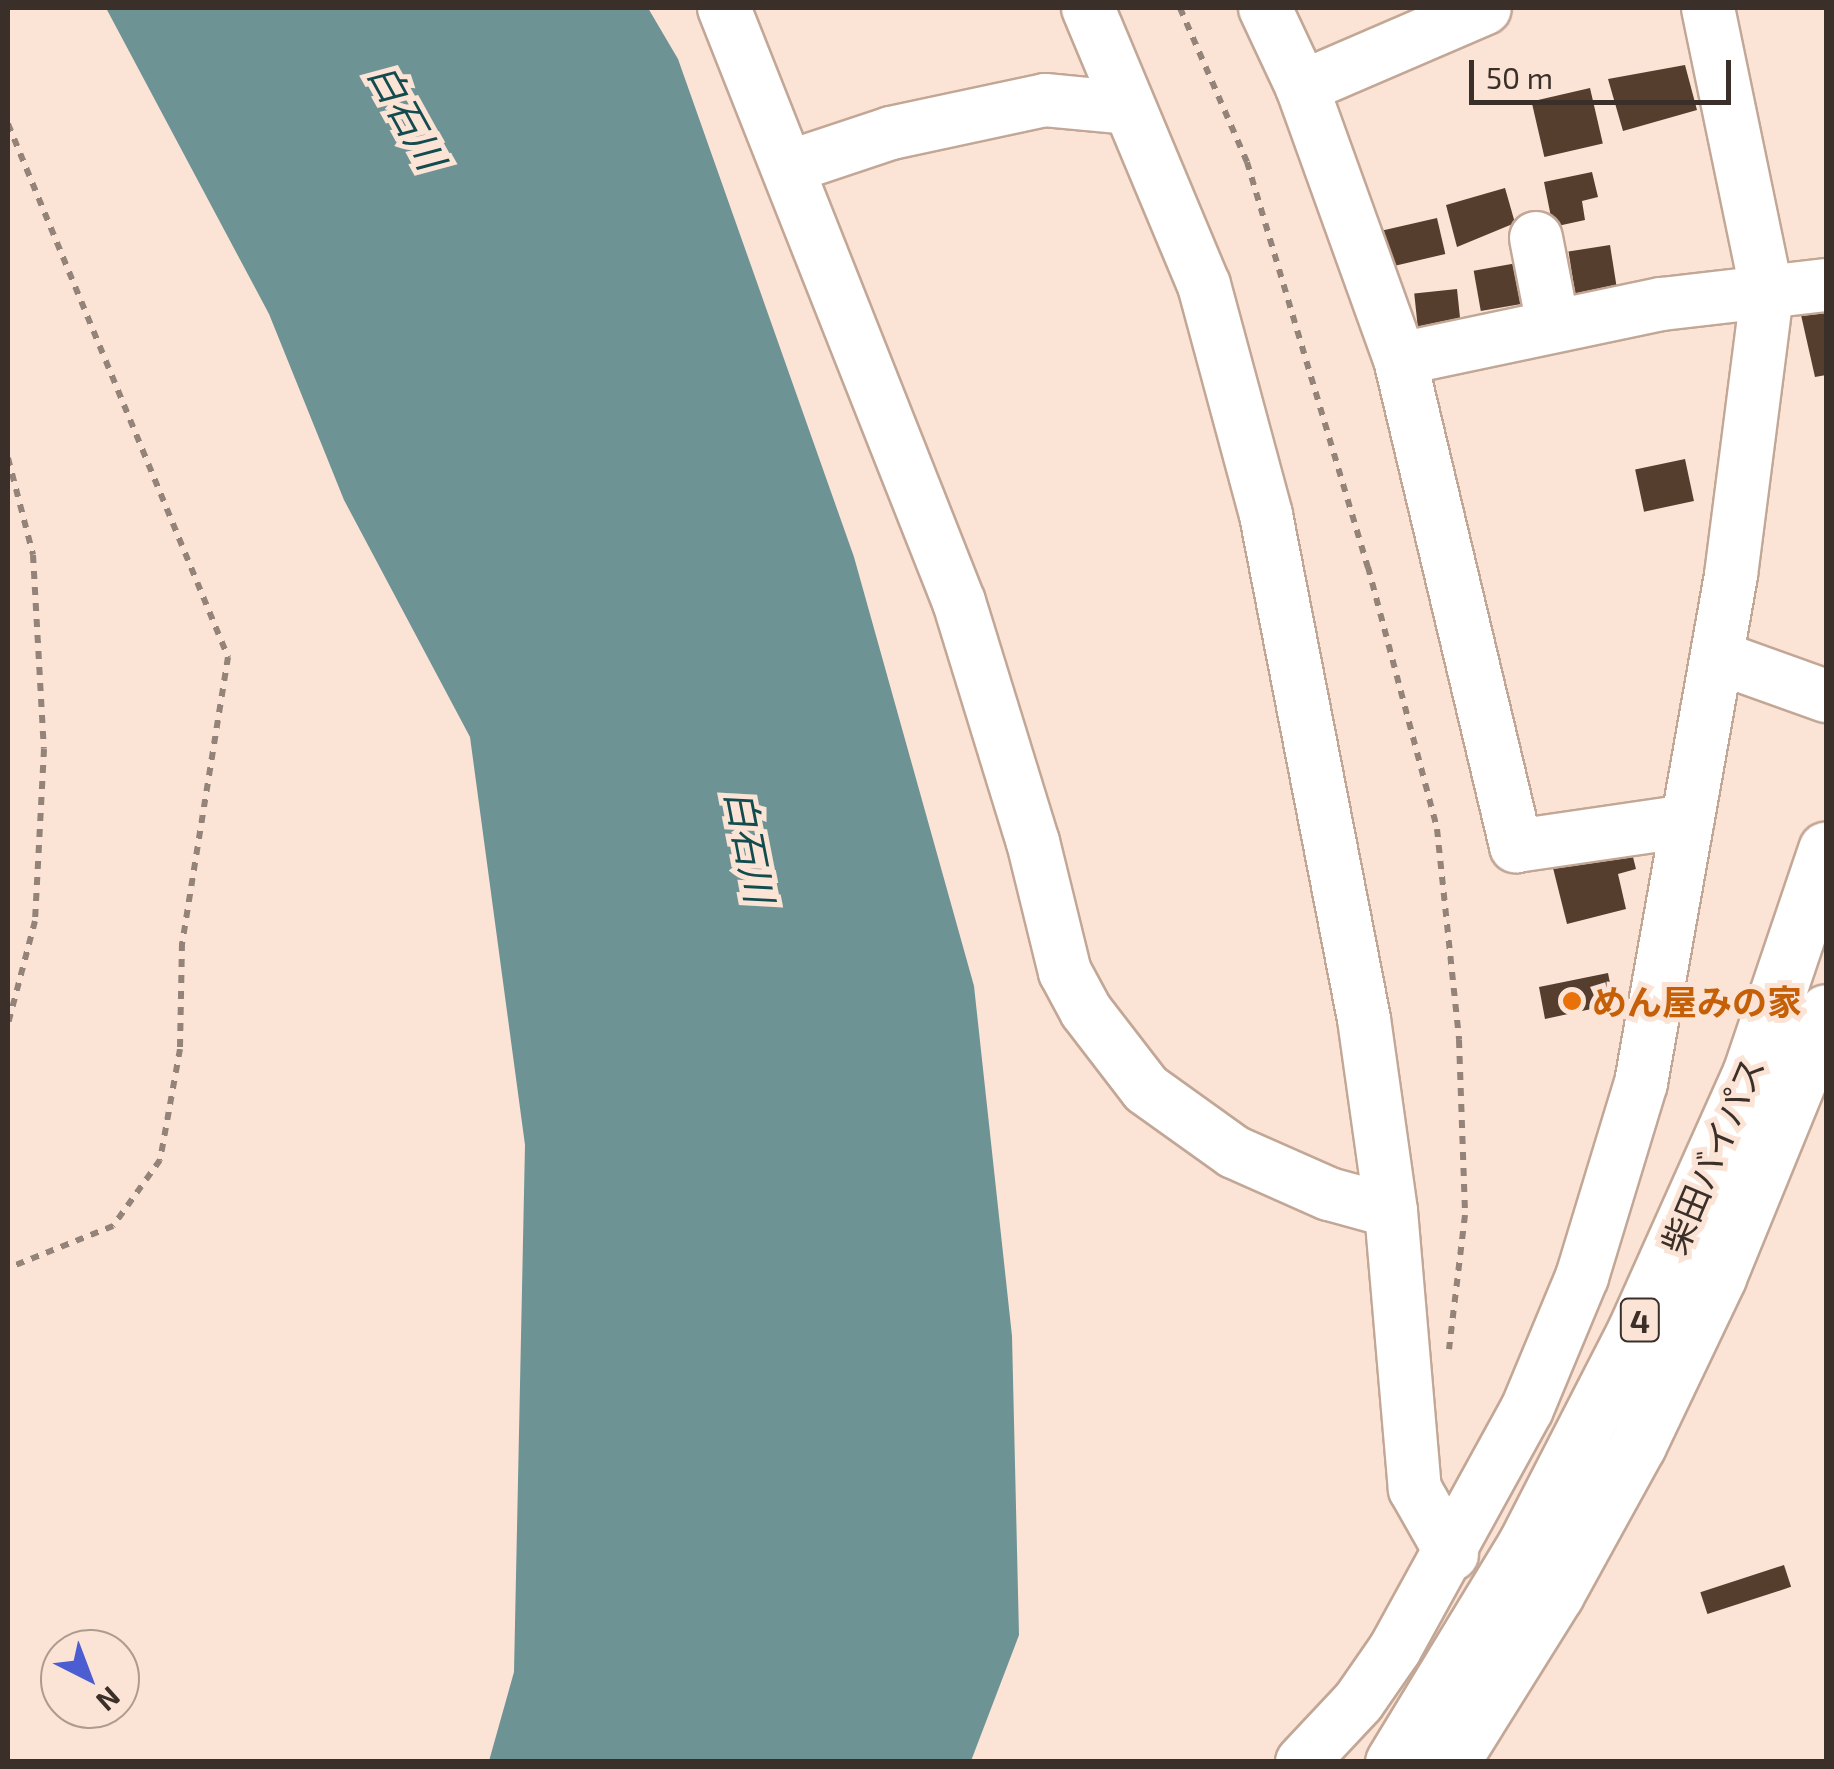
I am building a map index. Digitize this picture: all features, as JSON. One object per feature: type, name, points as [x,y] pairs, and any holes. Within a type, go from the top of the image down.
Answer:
[{"type":"highway","name":"柴田バイパス","points":[[1393,1762],[1526,1542],[1634,1334],[1750,1074],[1826,849]]},
{"type":"highway","name":"柴田バイパス","points":[[1451,1762],[1556,1594],[1638,1445],[1718,1278],[1826,1012]]},
{"type":"street","points":[[724,8],[959,602],[1033,842],[1065,972],[1086,1011],[1146,1089],[1234,1152],[1328,1194],[1391,1211]]},
{"type":"street","points":[[1088,8],[1204,285],[1266,515],[1334,839],[1391,1211],[1415,1489],[1452,1554]]},
{"type":"street","points":[[1265,8],[1302,87],[1400,359],[1516,846],[1687,820]]},
{"type":"street","points":[[1302,87],[1481,8]]},
{"type":"street","points":[[1309,1754],[1359,1701],[1452,1554],[1527,1409],[1623,1156],[1660,995],[1763,364],[1767,293],[1708,8]]},
{"type":"street","points":[[789,168],[891,133],[1045,100],[1128,108]]},
{"type":"street","points":[[1536,238],[1552,325]]},
{"type":"street","points":[[1400,359],[1552,325],[1826,286]]},
{"type":"street","points":[[1717,657],[1826,696]]},
{"type":"path","points":[[1180,8],[1247,162],[1368,567],[1438,829],[1459,1040],[1465,1215],[1446,1363]]},
{"type":"path","points":[[8,124],[228,657],[182,943],[180,1050],[160,1160],[113,1226],[8,1268]]},
{"type":"path","points":[[8,458],[33,555],[44,749],[35,921],[8,1024]]},
{"type":"water","name":"白石川","points":[[106,8],[648,8],[678,59],[854,557],[974,986],[1012,1336],[1019,1635],[971,1761],[489,1761],[514,1672],[525,1145],[470,737],[344,500],[269,314]]},
{"type":"building","points":[[1685,65],[1697,110],[1623,131],[1608,79]]},
{"type":"building","points":[[1590,88],[1603,144],[1544,157],[1532,101]]},
{"type":"building","points":[[1592,172],[1598,197],[1582,201],[1585,220],[1553,227],[1544,182]]},
{"type":"building","points":[[1505,188],[1515,223],[1457,247],[1446,205]]},
{"type":"building","points":[[1437,218],[1445,254],[1391,267],[1382,231]]},
{"type":"building","points":[[1610,245],[1618,297],[1577,304],[1569,252]]},
{"type":"building","points":[[1517,263],[1524,303],[1481,311],[1474,271]]},
{"type":"building","points":[[1457,289],[1461,326],[1418,330],[1414,293]]},
{"type":"building","points":[[1826,309],[1826,375],[1815,377],[1801,315]]},
{"type":"building","points":[[1685,459],[1694,501],[1644,512],[1635,470]]},
{"type":"building","points":[[1631,849],[1636,869],[1618,874],[1626,909],[1567,924],[1553,868]]},
{"type":"building","name":"めん屋みの家","points":[[1608,973],[1612,993],[1602,995],[1605,1006],[1545,1019],[1539,987]]},
{"type":"building","points":[[1784,1565],[1791,1587],[1707,1614],[1700,1592]]},
{"type":"place","name":"めん屋みの家","points":[[1572,1001]]}]
